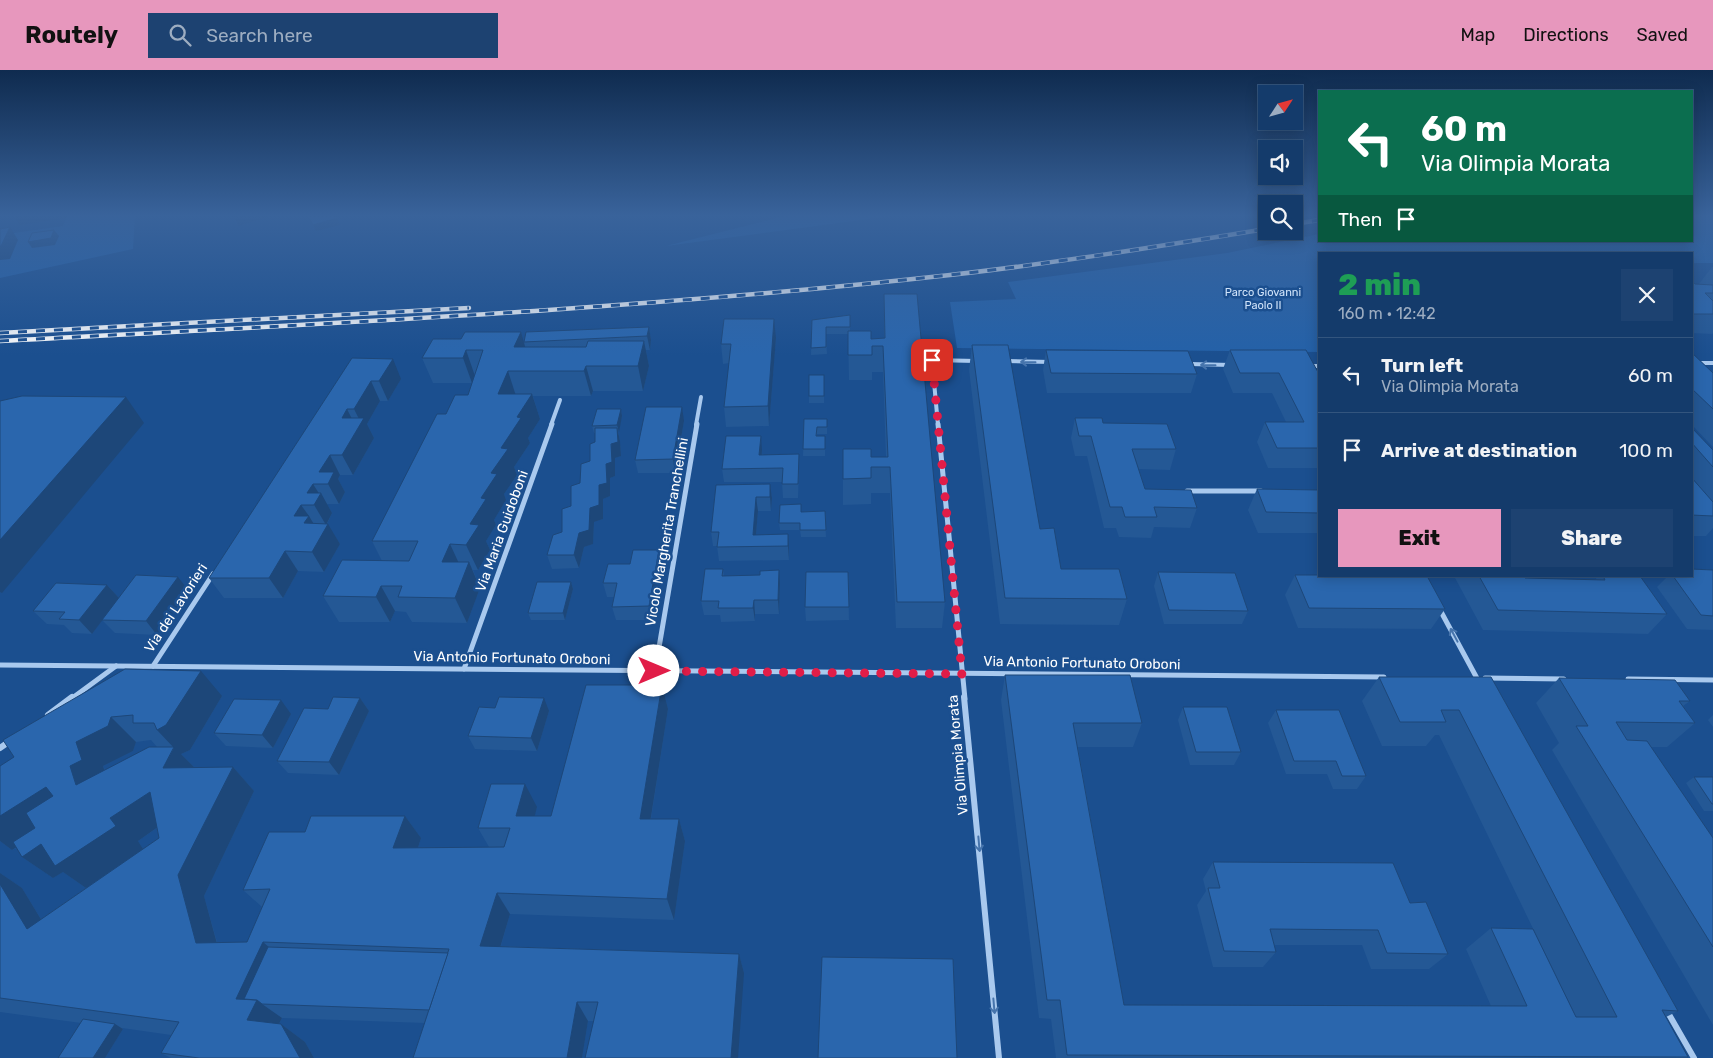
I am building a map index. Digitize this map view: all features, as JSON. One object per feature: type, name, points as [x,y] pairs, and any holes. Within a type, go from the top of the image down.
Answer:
[{"type":"street","name":"Via Olimpia Morata","points":[[985,361],[932,360],[999,1058]]},
{"type":"street","points":[[994,361],[1053,362]]},
{"type":"street","points":[[1693,363],[1713,363]]},
{"type":"street","points":[[1181,364],[1240,365]]},
{"type":"street","points":[[1299,366],[1318,366]]},
{"type":"street","points":[[1309,366],[1312,372]]},
{"type":"street","name":"Vicolo Margherita Tranchellini","points":[[654,671],[702,397]]},
{"type":"street","name":"Via Maria Guidoboni","points":[[464,669],[560,400]]},
{"type":"street","points":[[1184,491],[1271,491]]},
{"type":"street","name":"Via dei Lavorieri","points":[[153,666],[217,568]]},
{"type":"street","points":[[1436,602],[1482,687]]},
{"type":"street","name":"Via Antonio Fortunato Oroboni","points":[[0,665],[1388,677]]},
{"type":"street","points":[[39,721],[117,666]]},
{"type":"street","points":[[1467,678],[1575,679]]},
{"type":"street","points":[[1624,679],[1713,680]]},
{"type":"street","points":[[0,748],[16,737]]},
{"type":"street","points":[[1665,1006],[1694,1058]]},
{"type":"green space","points":[[0,262],[73,262],[0,278]]},
{"type":"green space","name":"Parco Giovanni Paolo II","points":[[1158,262],[1318,262],[1318,352],[957,348],[950,302],[1016,299],[1008,282]]},
{"type":"green space","name":"Parco Giovanni Paolo II","points":[[1693,262],[1713,263],[1693,263]]},
{"type":"building","points":[[1693,282],[1695,284],[1713,285],[1713,293],[1705,293],[1713,301],[1713,314],[1693,314]]},
{"type":"building","points":[[884,294],[917,294],[945,602],[897,602],[890,467],[871,467],[871,478],[843,479],[843,449],[871,449],[871,457],[888,457],[883,346],[872,346],[872,355],[848,355],[848,331],[871,331],[871,339],[885,338]]},
{"type":"building","points":[[850,315],[850,327],[826,327],[826,347],[811,348],[812,320]]},
{"type":"building","points":[[724,319],[774,319],[768,406],[724,407],[731,344],[721,344]]},
{"type":"building","points":[[649,327],[647,336],[524,342],[526,332]]},
{"type":"building","points":[[465,332],[521,332],[514,347],[586,347],[588,341],[644,341],[638,366],[586,366],[584,371],[508,371],[498,394],[532,394],[517,417],[521,418],[501,448],[508,449],[491,473],[497,474],[481,498],[486,499],[470,524],[479,525],[466,545],[450,544],[442,562],[469,562],[455,598],[398,597],[402,586],[381,586],[376,597],[323,596],[342,560],[409,561],[418,541],[372,541],[437,414],[446,414],[455,395],[468,395],[483,350],[466,350],[463,358],[422,358],[433,339],[461,339]]},
{"type":"building","points":[[972,345],[1008,345],[1040,529],[1054,528],[1061,569],[1119,569],[1127,599],[1005,598]]},
{"type":"building","points":[[1046,350],[1188,351],[1197,374],[1051,373]]},
{"type":"building","points":[[1230,350],[1306,350],[1318,372],[1318,448],[1277,448],[1265,422],[1304,422],[1279,373],[1240,373]]},
{"type":"building","points":[[1693,354],[1713,373],[1713,409],[1693,390]]},
{"type":"building","points":[[352,358],[393,359],[379,381],[371,381],[354,409],[347,409],[342,418],[364,418],[342,455],[330,455],[319,472],[334,472],[328,484],[313,484],[307,493],[321,493],[314,505],[301,505],[294,516],[309,516],[304,523],[328,524],[312,552],[285,551],[269,578],[209,578]]},
{"type":"building","points":[[809,375],[824,375],[824,396],[809,396]]},
{"type":"building","points":[[22,396],[126,397],[0,540],[0,401]]},
{"type":"building","points":[[646,407],[682,407],[673,459],[635,460]]},
{"type":"building","points":[[597,409],[621,409],[617,425],[592,426]]},
{"type":"building","points":[[1075,418],[1102,418],[1103,423],[1167,424],[1176,449],[1132,449],[1145,489],[1191,490],[1197,508],[1154,507],[1157,517],[1125,517],[1122,507],[1110,507],[1091,436],[1079,436]]},
{"type":"building","points":[[804,419],[827,419],[827,427],[817,427],[816,436],[825,436],[825,449],[803,449]]},
{"type":"building","points":[[595,428],[617,428],[618,442],[611,444],[612,462],[606,464],[607,483],[599,485],[599,505],[590,508],[589,530],[579,533],[574,555],[547,555],[553,535],[562,532],[562,509],[571,506],[571,486],[580,483],[581,464],[590,461],[590,444],[595,442]]},
{"type":"building","points":[[1693,429],[1713,450],[1713,467],[1693,444]]},
{"type":"building","points":[[726,436],[761,436],[759,455],[799,454],[798,484],[782,484],[783,468],[722,469]]},
{"type":"building","points":[[1693,479],[1713,502],[1713,516],[1693,515]]},
{"type":"building","points":[[770,484],[770,497],[756,497],[753,535],[788,534],[788,546],[717,547],[719,532],[711,532],[716,485]]},
{"type":"building","points":[[1257,489],[1318,490],[1318,513],[1266,512]]},
{"type":"building","points":[[801,504],[801,512],[825,511],[826,530],[800,530],[800,523],[779,523],[780,505]]},
{"type":"building","points":[[633,550],[659,550],[649,606],[612,607],[617,583],[603,583],[608,564],[630,564]]},
{"type":"building","points":[[705,569],[723,569],[722,576],[760,575],[760,571],[779,570],[778,600],[754,600],[753,608],[718,608],[719,601],[701,601]]},
{"type":"building","points":[[1693,569],[1713,570],[1713,616],[1701,615],[1674,577],[1693,577]]},
{"type":"building","points":[[806,572],[848,572],[849,607],[805,607]]},
{"type":"building","points":[[1158,572],[1235,573],[1248,611],[1169,610]]},
{"type":"building","points":[[136,575],[178,577],[146,621],[102,620]]},
{"type":"building","points":[[1295,575],[1318,575],[1318,577],[1428,577],[1445,609],[1309,608]]},
{"type":"building","points":[[1480,577],[1605,580],[1604,577],[1641,577],[1667,614],[1498,610]]},
{"type":"building","points":[[537,582],[571,582],[563,613],[528,613]]},
{"type":"building","points":[[56,583],[107,585],[79,620],[59,619],[65,612],[33,611]]},
{"type":"building","points":[[125,669],[201,671],[166,725],[157,730],[154,723],[133,723],[133,715],[111,717],[108,726],[76,742],[82,760],[70,766],[76,785],[149,747],[174,747],[163,768],[233,767],[178,875],[196,943],[247,942],[270,889],[243,890],[269,832],[305,832],[311,816],[405,816],[393,848],[504,847],[510,828],[478,828],[491,784],[525,784],[516,816],[551,816],[586,685],[662,685],[640,819],[679,819],[667,899],[497,893],[480,946],[739,954],[731,1058],[585,1058],[598,1002],[577,1002],[567,1058],[413,1058],[449,949],[263,942],[236,999],[257,1000],[247,1020],[281,1024],[300,1058],[199,1058],[161,1053],[179,1022],[0,998],[0,884],[27,929],[159,838],[150,792],[110,818],[116,826],[55,866],[41,844],[22,857],[13,842],[35,828],[26,813],[53,796],[46,787],[0,816],[0,766],[14,757],[3,740]]},
{"type":"building","points":[[1005,675],[1130,675],[1142,723],[1073,723],[1124,1005],[1527,1006],[1491,928],[1533,929],[1576,1017],[1617,1017],[1459,710],[1441,710],[1446,722],[1400,722],[1379,677],[1491,677],[1678,1011],[1662,1010],[1688,1057],[1067,1055],[1060,1000],[1047,1000]]},
{"type":"building","points":[[1559,678],[1675,680],[1690,701],[1679,701],[1695,723],[1616,722],[1627,740],[1647,741],[1713,838],[1713,947],[1576,726],[1588,726]]},
{"type":"building","points":[[333,697],[360,698],[329,762],[277,761],[304,708],[328,709]]},
{"type":"building","points":[[499,697],[544,698],[531,738],[468,736],[479,707],[495,708]]},
{"type":"building","points":[[234,699],[281,700],[262,735],[214,733]]},
{"type":"building","points":[[1183,707],[1227,707],[1241,752],[1196,752]]},
{"type":"building","points":[[1276,710],[1339,710],[1366,776],[1342,776],[1336,761],[1294,761]]},
{"type":"building","points":[[1694,777],[1713,777],[1713,804],[1712,804]]},
{"type":"building","points":[[1213,862],[1393,863],[1410,903],[1426,902],[1448,954],[1387,953],[1378,930],[1270,929],[1276,952],[1224,951],[1208,888],[1220,888]]},
{"type":"building","points":[[268,947],[448,953],[429,1010],[262,1004],[257,1000],[244,999]]},
{"type":"building","points":[[822,957],[953,959],[957,1058],[818,1058]]},
{"type":"building","points":[[83,1019],[115,1024],[93,1058],[58,1058]]},
{"type":"railway","points":[[0,341],[594,307],[831,287],[950,275],[1048,262]]},
{"type":"railway","points":[[0,333],[469,308]]},
{"type":"route","points":[[654,671],[962,674],[932,360]]}]
